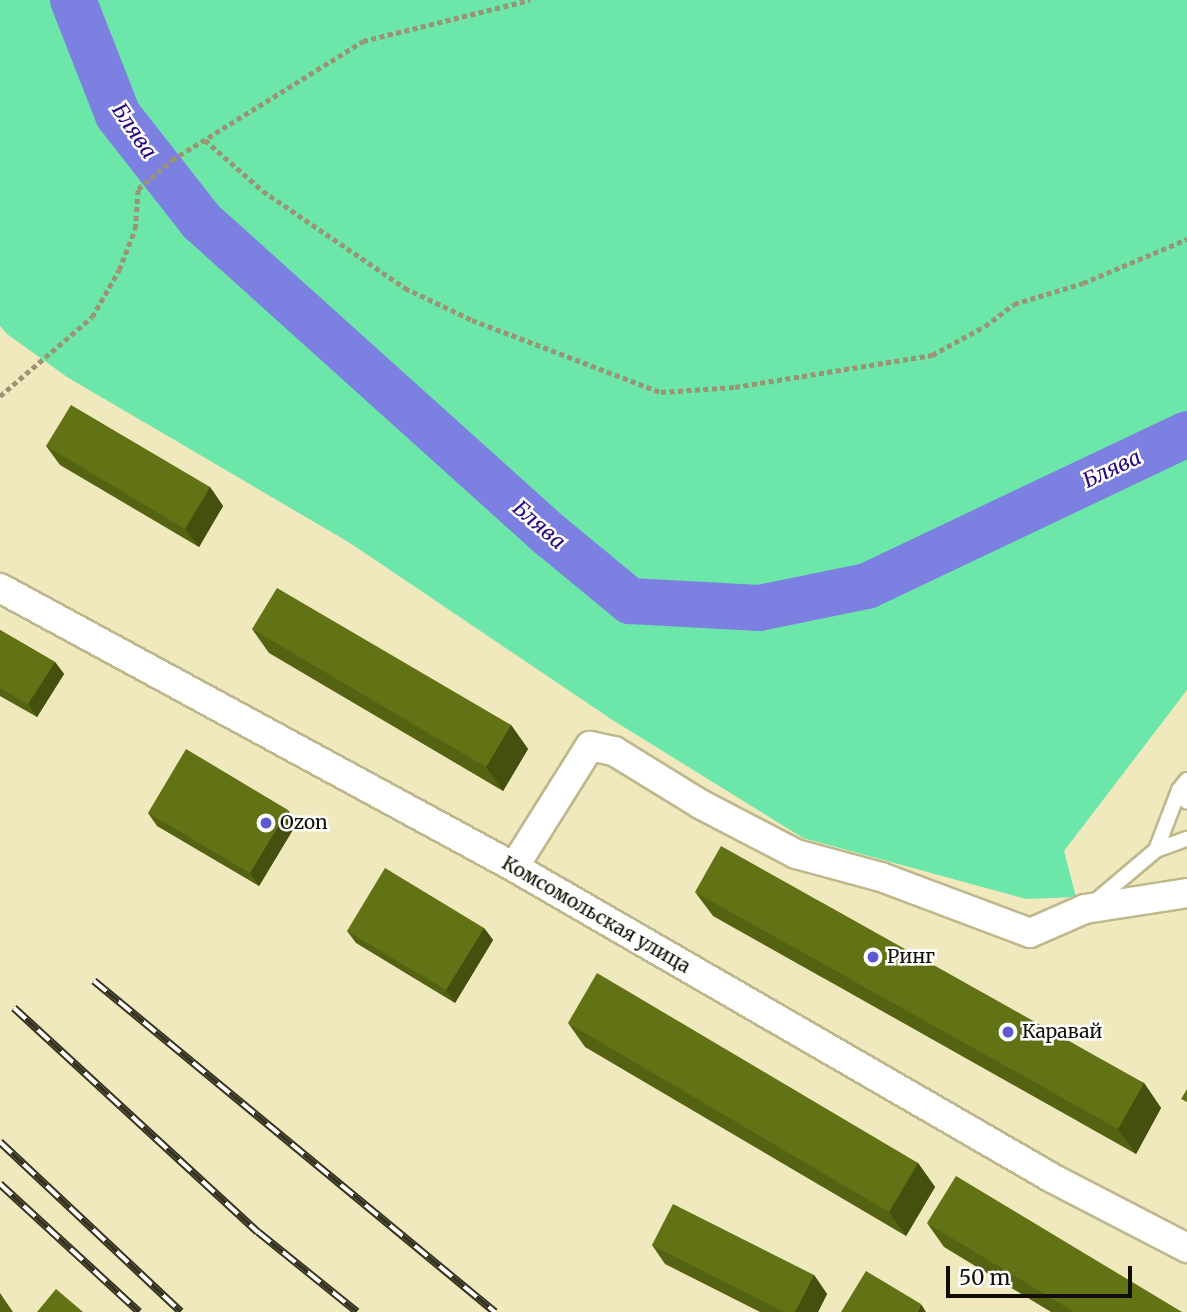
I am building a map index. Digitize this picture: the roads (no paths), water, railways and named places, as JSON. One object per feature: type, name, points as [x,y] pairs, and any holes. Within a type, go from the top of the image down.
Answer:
[{"type":"street","name":"Комсомольская улица","points":[[0,588],[514,867],[1052,1178],[1187,1248]]},
{"type":"street","points":[[514,867],[590,746],[614,751],[700,804],[796,854],[881,877],[1030,933],[1085,909],[1187,893]]},
{"type":"lane","points":[[1156,850],[1184,791]]},
{"type":"lane","points":[[1085,909],[1156,850],[1187,839]]},
{"type":"waterway","name":"Блява","points":[[73,0],[118,115],[201,221],[550,535],[630,601],[759,608],[867,586],[1187,434]]},
{"type":"railway","points":[[94,981],[495,1312]]},
{"type":"railway","points":[[14,1008],[258,1232],[357,1312]]},
{"type":"railway","points":[[0,1142],[181,1312]]},
{"type":"railway","points":[[0,1184],[139,1312]]},
{"type":"place","name":"Ozon","points":[[266,823]]},
{"type":"place","name":"Ринг","points":[[873,957]]},
{"type":"place","name":"Каравай","points":[[1008,1032]]}]
